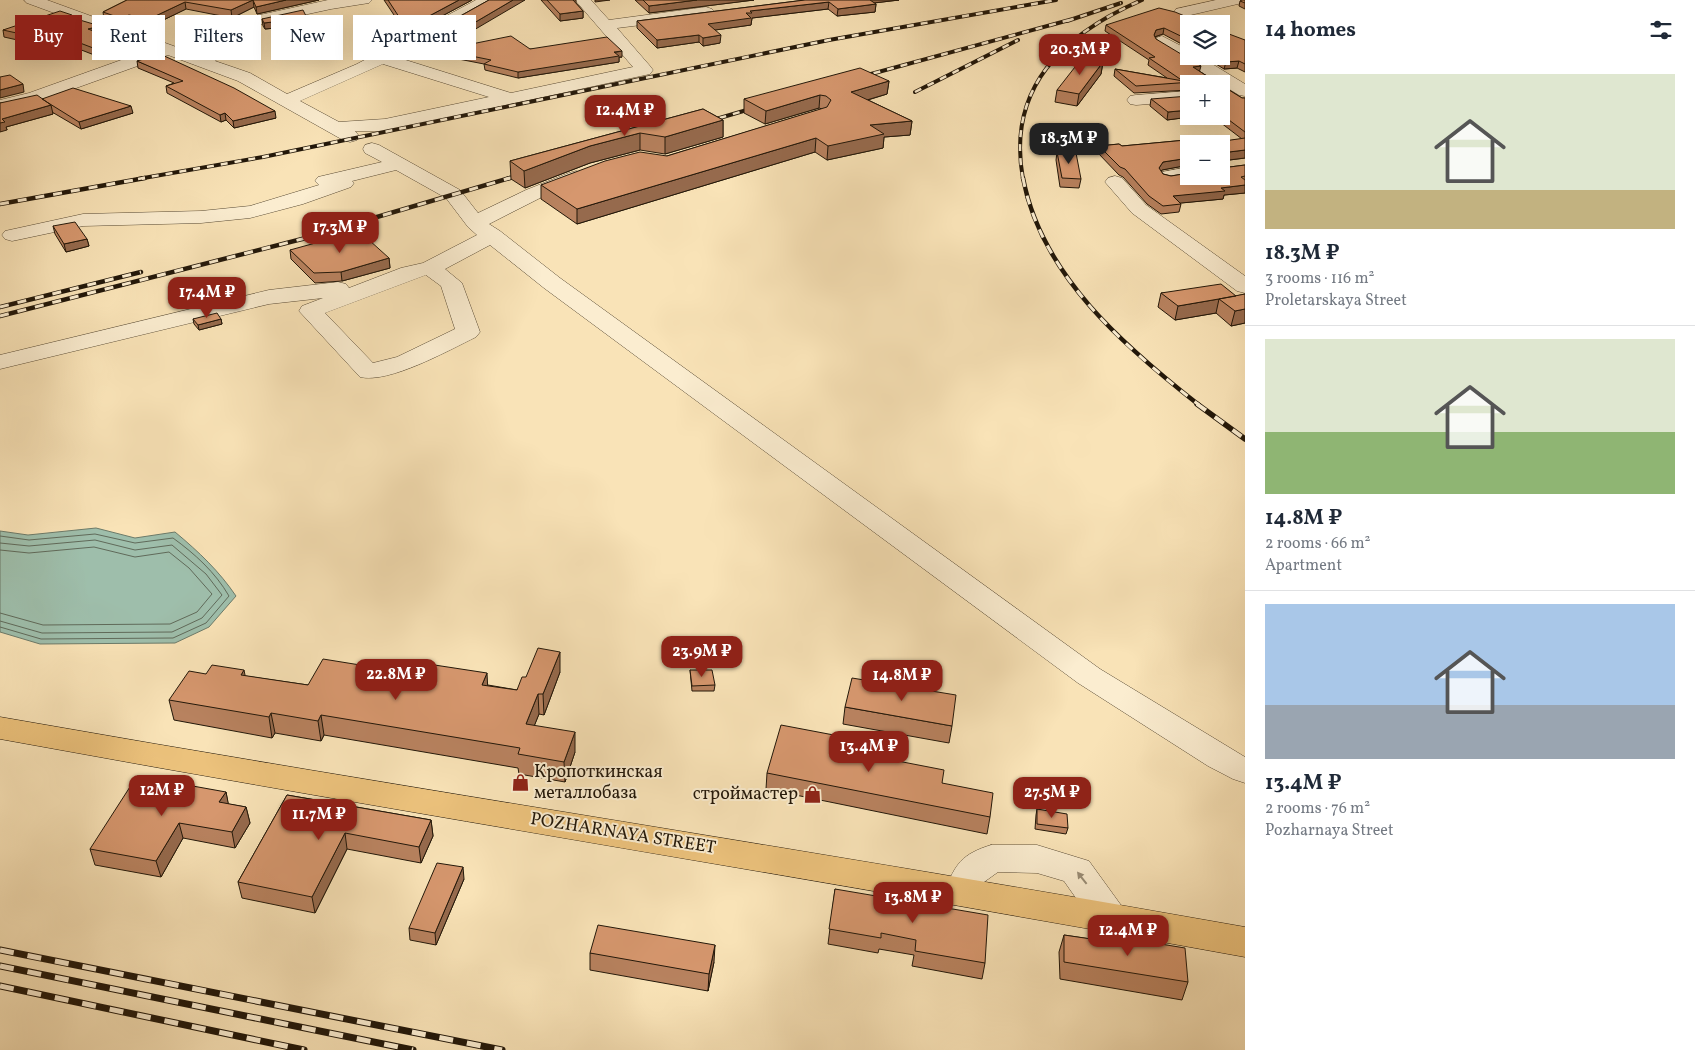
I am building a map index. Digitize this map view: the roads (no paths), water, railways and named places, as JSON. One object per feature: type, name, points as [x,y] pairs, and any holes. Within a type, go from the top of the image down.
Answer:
[{"type":"main road","name":"POZHARNAYA STREET","points":[[0,728],[161,757],[963,891]]},
{"type":"main road","points":[[1110,918],[1245,942]]},
{"type":"street","points":[[32,0],[244,78],[344,132],[363,125],[384,125],[644,70],[583,0]]},
{"type":"street","points":[[202,63],[252,21],[330,2],[364,0]]},
{"type":"street","points":[[461,15],[488,0]]},
{"type":"street","points":[[1182,12],[1237,0]]},
{"type":"street","points":[[606,25],[720,11]]},
{"type":"street","points":[[1162,42],[1245,91]]},
{"type":"street","points":[[0,106],[166,50]]},
{"type":"street","points":[[287,100],[377,60]]},
{"type":"street","points":[[388,60],[511,98]]},
{"type":"street","points":[[1230,92],[1245,91]]},
{"type":"street","points":[[1136,100],[1180,97]]},
{"type":"street","points":[[372,149],[453,194],[484,229],[552,283],[1089,676],[1220,758],[1245,771]]},
{"type":"street","points":[[306,185],[344,183],[410,170]]},
{"type":"street","points":[[196,199],[241,199],[306,185],[410,170]]},
{"type":"street","points":[[0,362],[269,297],[321,292],[420,271],[451,283],[468,332],[405,362],[368,372],[310,311],[420,271],[533,194],[590,172]]},
{"type":"street","points":[[1169,176],[1180,174]]},
{"type":"street","points":[[1115,182],[1139,209],[1245,286]]},
{"type":"street","points":[[12,235],[83,220],[201,217],[250,212],[296,200],[344,183]]},
{"type":"street","points":[[963,891],[968,874],[991,858],[1036,859],[1076,871],[1110,918]]},
{"type":"water","points":[[96,528],[135,538],[175,532],[208,562],[236,596],[209,627],[175,643],[40,644],[0,632],[0,531],[28,535]]},
{"type":"railway","points":[[138,179],[263,157],[829,40],[1056,0]]},
{"type":"railway","points":[[1023,179],[1020,146],[1023,117],[1033,91],[1047,68],[1066,47],[1088,29],[1142,0]]},
{"type":"railway","points":[[1073,19],[1121,3]]},
{"type":"railway","points":[[860,77],[1073,19]]},
{"type":"railway","points":[[1067,21],[1073,19]]},
{"type":"railway","points":[[915,92],[1018,40]]},
{"type":"railway","points":[[706,122],[757,107]]},
{"type":"railway","points":[[506,179],[524,174]]},
{"type":"railway","points":[[0,204],[145,178]]},
{"type":"railway","points":[[0,316],[302,239],[510,178]]},
{"type":"railway","points":[[1023,178],[1033,213],[1048,246],[1067,277],[1090,306],[1116,333],[1143,359],[1199,405]]},
{"type":"railway","points":[[0,307],[141,272]]},
{"type":"railway","points":[[1197,404],[1245,439]]},
{"type":"railway","points":[[0,950],[502,1050]]},
{"type":"railway","points":[[0,966],[413,1050]]},
{"type":"railway","points":[[0,986],[304,1050]]},
{"type":"place","name":"Кропоткинская металлобаза","points":[[520,782]]},
{"type":"place","name":"строймастер","points":[[812,794]]}]
